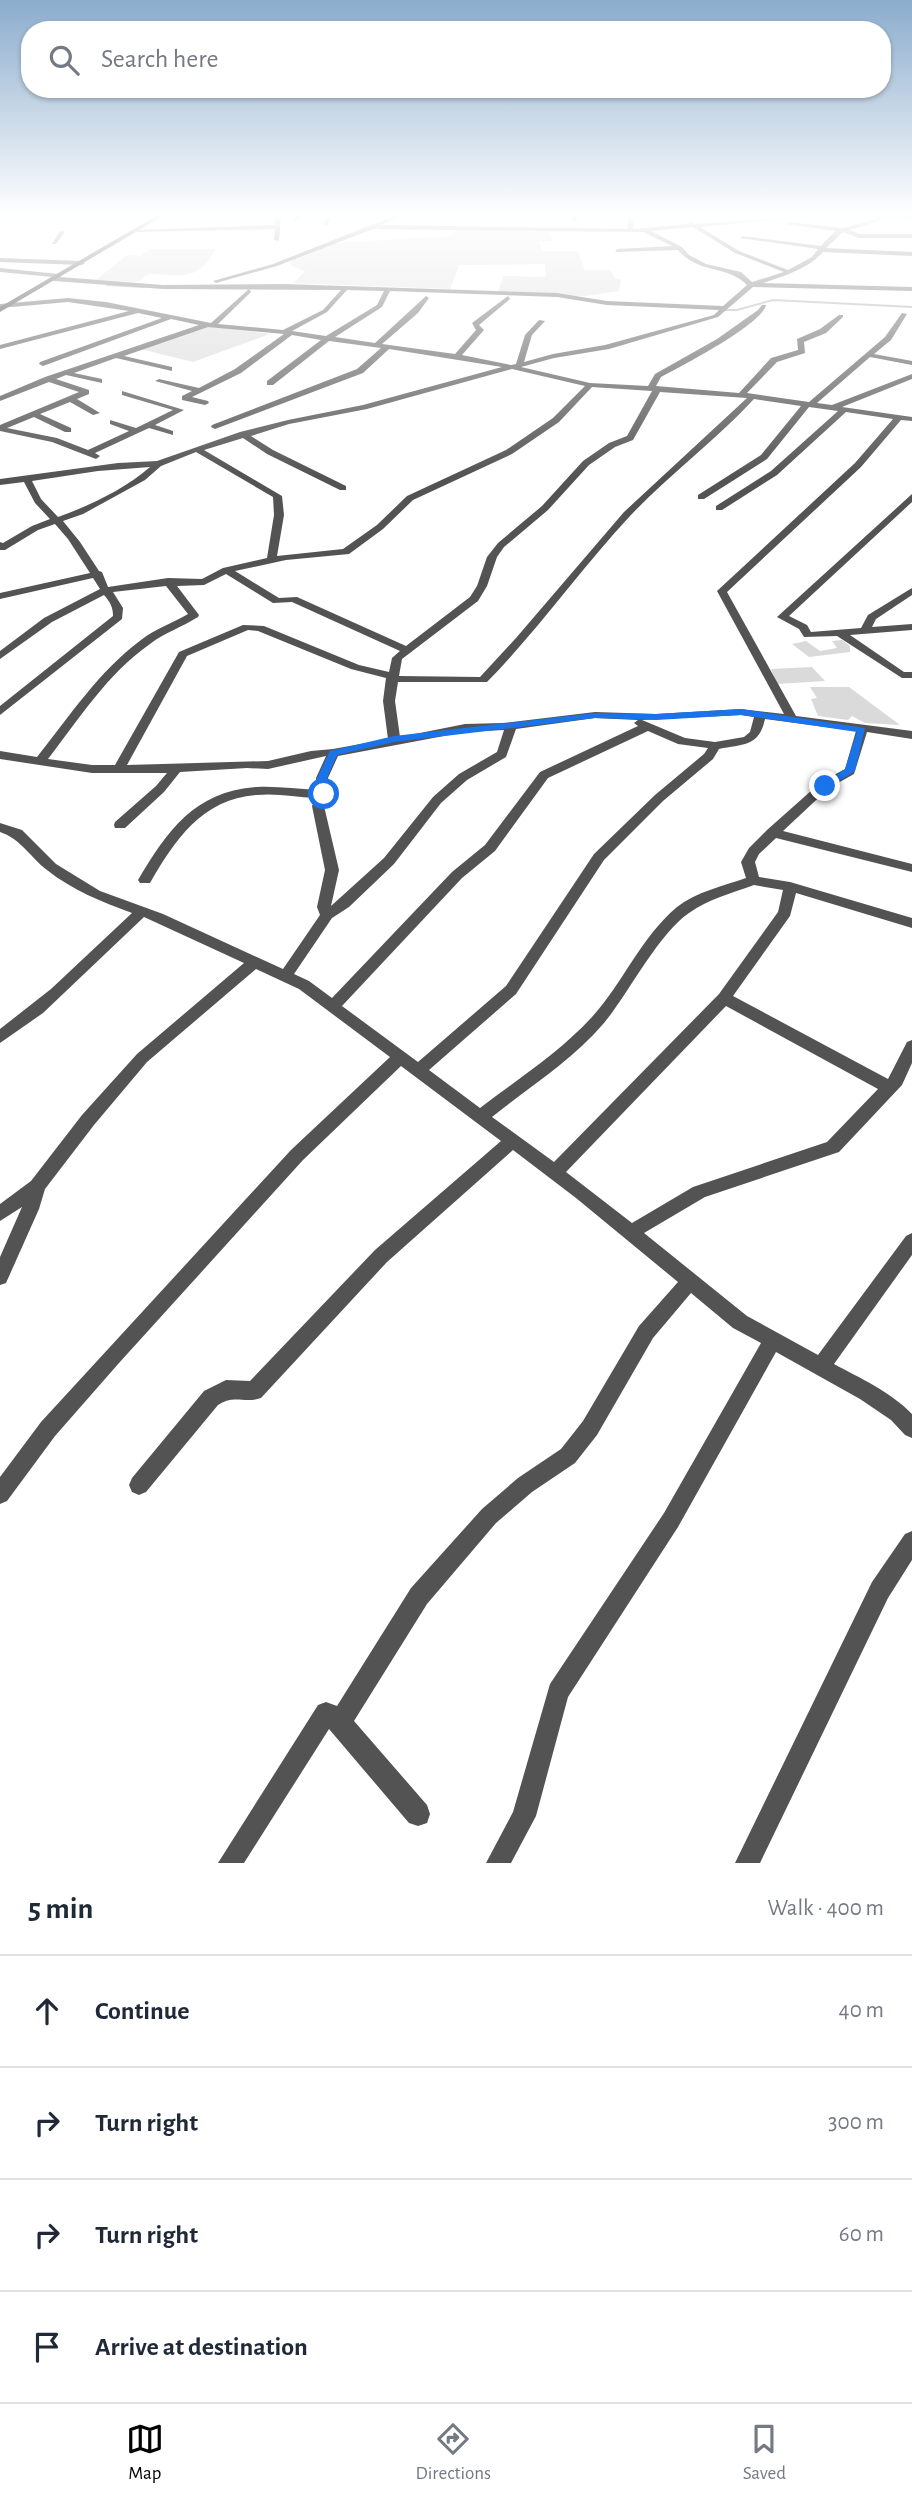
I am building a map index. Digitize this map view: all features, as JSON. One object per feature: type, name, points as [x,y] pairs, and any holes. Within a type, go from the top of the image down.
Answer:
[{"type":"street","points":[[2,307],[40,303]]},
{"type":"street","points":[[89,303],[210,325],[287,332],[515,366],[590,385],[746,396],[912,419]]},
{"type":"street","points":[[0,399],[65,373],[210,325],[235,303]]},
{"type":"street","points":[[172,406],[238,371],[287,332],[325,311],[333,303]]},
{"type":"street","points":[[270,383],[328,338],[382,303]]},
{"type":"street","points":[[377,345],[384,335],[419,311],[423,303]]},
{"type":"street","points":[[456,357],[480,330],[475,325],[502,303]]},
{"type":"street","points":[[607,303],[725,310]]},
{"type":"street","points":[[0,545],[2,548],[35,528],[80,512],[142,478],[158,464],[197,449],[515,366],[606,347],[725,310],[732,303]]},
{"type":"street","points":[[394,739],[389,701],[397,658],[474,599],[482,586],[492,557],[586,463],[612,445],[630,438],[658,376],[720,341],[761,312],[764,306]]},
{"type":"street","points":[[0,347],[138,310]]},
{"type":"street","points":[[701,496],[764,457],[808,405],[869,355],[899,324],[904,314]]},
{"type":"street","points":[[119,769],[183,654],[247,627],[260,628],[355,667],[392,678],[483,680],[625,516],[665,476],[725,427],[767,366],[802,351],[800,341],[823,331],[841,316]]},
{"type":"street","points":[[43,365],[168,318]]},
{"type":"street","points":[[515,366],[528,335],[541,321]]},
{"type":"street","points":[[899,324],[912,327]]},
{"type":"street","points":[[215,427],[360,371],[387,347]]},
{"type":"street","points":[[869,355],[912,363]]},
{"type":"street","points":[[114,356],[169,369]]},
{"type":"street","points":[[65,373],[99,381]]},
{"type":"street","points":[[830,409],[912,376]]},
{"type":"street","points":[[0,428],[86,392],[48,379]]},
{"type":"street","points":[[159,381],[202,391]]},
{"type":"street","points":[[0,656],[48,620],[106,590],[168,582],[204,582],[226,570],[314,553],[346,552],[380,527],[410,498],[509,452],[556,419],[590,385]]},
{"type":"street","points":[[89,453],[180,410],[125,393]]},
{"type":"street","points":[[71,399],[96,412]]},
{"type":"street","points":[[186,399],[205,403]]},
{"type":"street","points":[[719,508],[774,473],[844,410]]},
{"type":"street","points":[[34,414],[68,430]]},
{"type":"street","points":[[792,719],[722,591],[858,465],[899,417]]},
{"type":"street","points":[[113,422],[137,431]]},
{"type":"street","points":[[149,425],[170,433]]},
{"type":"street","points":[[0,428],[54,440],[113,464]]},
{"type":"street","points":[[243,435],[270,452],[344,488]]},
{"type":"street","points":[[197,449],[277,496],[279,515],[271,561]]},
{"type":"street","points":[[0,482],[27,480],[113,464],[158,464]]},
{"type":"street","points":[[0,712],[118,617],[115,598],[106,590],[99,575],[55,520],[31,496],[27,480]]},
{"type":"street","points":[[912,497],[782,617],[803,627],[808,635],[912,627]]},
{"type":"street","points":[[226,570],[277,601],[293,599],[407,650]]},
{"type":"street","points":[[0,596],[99,575]]},
{"type":"street","points":[[40,761],[104,681],[142,643],[194,615],[168,582]]},
{"type":"street","points":[[865,631],[872,617],[912,591]]},
{"type":"street","points":[[840,633],[902,675],[912,675]]},
{"type":"street","points":[[0,755],[92,769],[176,769],[247,764],[258,768],[318,751],[333,753],[394,739],[595,715],[741,712],[912,735]]},
{"type":"street","points":[[626,716],[682,741],[715,746],[748,740],[756,733],[760,714]]},
{"type":"street","points":[[285,977],[327,915],[344,904],[389,861],[437,800],[463,777],[502,754],[511,726]]},
{"type":"street","points":[[332,1007],[457,875],[490,848],[544,775],[648,726]]},
{"type":"street","points":[[753,880],[748,862],[754,851],[825,786],[850,771],[862,730]]},
{"type":"street","points":[[417,1070],[511,990],[599,857],[659,798],[709,756],[715,746]]},
{"type":"street","points":[[327,915],[324,907],[331,870],[318,806],[324,794],[322,778],[333,753]]},
{"type":"street","points":[[254,790],[258,768]]},
{"type":"street","points":[[120,825],[160,789],[176,769]]},
{"type":"street","points":[[145,880],[169,837],[190,814],[229,797],[254,790],[324,794]]},
{"type":"street","points":[[2,830],[17,833],[51,867],[94,894],[142,911],[304,985],[555,1172],[740,1322],[867,1392],[898,1413],[912,1428]]},
{"type":"street","points":[[772,833],[912,868]]},
{"type":"street","points":[[482,1116],[567,1049],[598,1020],[662,932],[683,910],[709,896],[753,880],[790,887],[912,923]]},
{"type":"street","points":[[555,1172],[724,998],[785,913],[790,887]]},
{"type":"street","points":[[0,1037],[52,999],[67,980],[142,911]]},
{"type":"street","points":[[0,1214],[37,1186],[88,1120],[142,1059],[254,962]]},
{"type":"street","points":[[724,998],[890,1088]]},
{"type":"street","points":[[630,1233],[699,1192],[833,1147],[896,1081],[912,1046]]},
{"type":"street","points":[[0,1494],[48,1429],[112,1357],[297,1155],[399,1058]]},
{"type":"street","points":[[139,1485],[211,1398],[226,1389],[254,1391],[381,1256],[512,1141]]},
{"type":"street","points":[[0,1277],[30,1209],[37,1186]]},
{"type":"street","points":[[820,1367],[912,1241]]},
{"type":"street","points":[[340,1722],[419,1596],[489,1516],[525,1485],[568,1456],[590,1428],[646,1332],[689,1282]]},
{"type":"street","points":[[498,1863],[524,1816],[558,1692],[671,1520],[772,1341]]},
{"type":"street","points":[[747,1863],[880,1590],[912,1541]]},
{"type":"street","points":[[230,1863],[326,1713],[340,1722],[418,1814]]},
{"type":"shaded area","points":[[207,326],[270,334],[193,362],[140,349]]},
{"type":"shaded area","points":[[842,640],[850,646],[850,652],[809,657],[792,644],[806,641],[820,651],[837,648],[832,641]]},
{"type":"shaded area","points":[[812,667],[825,681],[777,684],[771,669]]},
{"type":"shaded area","points":[[810,687],[849,687],[900,725],[865,723],[852,716],[848,720],[818,716],[811,699],[817,698]]},
{"type":"waterway","points":[[722,310],[737,310],[762,303]]},
{"type":"waterway","points":[[831,303],[912,307]]},
{"type":"route","points":[[324,794],[322,778],[333,753],[394,739],[595,715],[656,717],[741,712],[862,730],[850,771],[825,786]]}]
